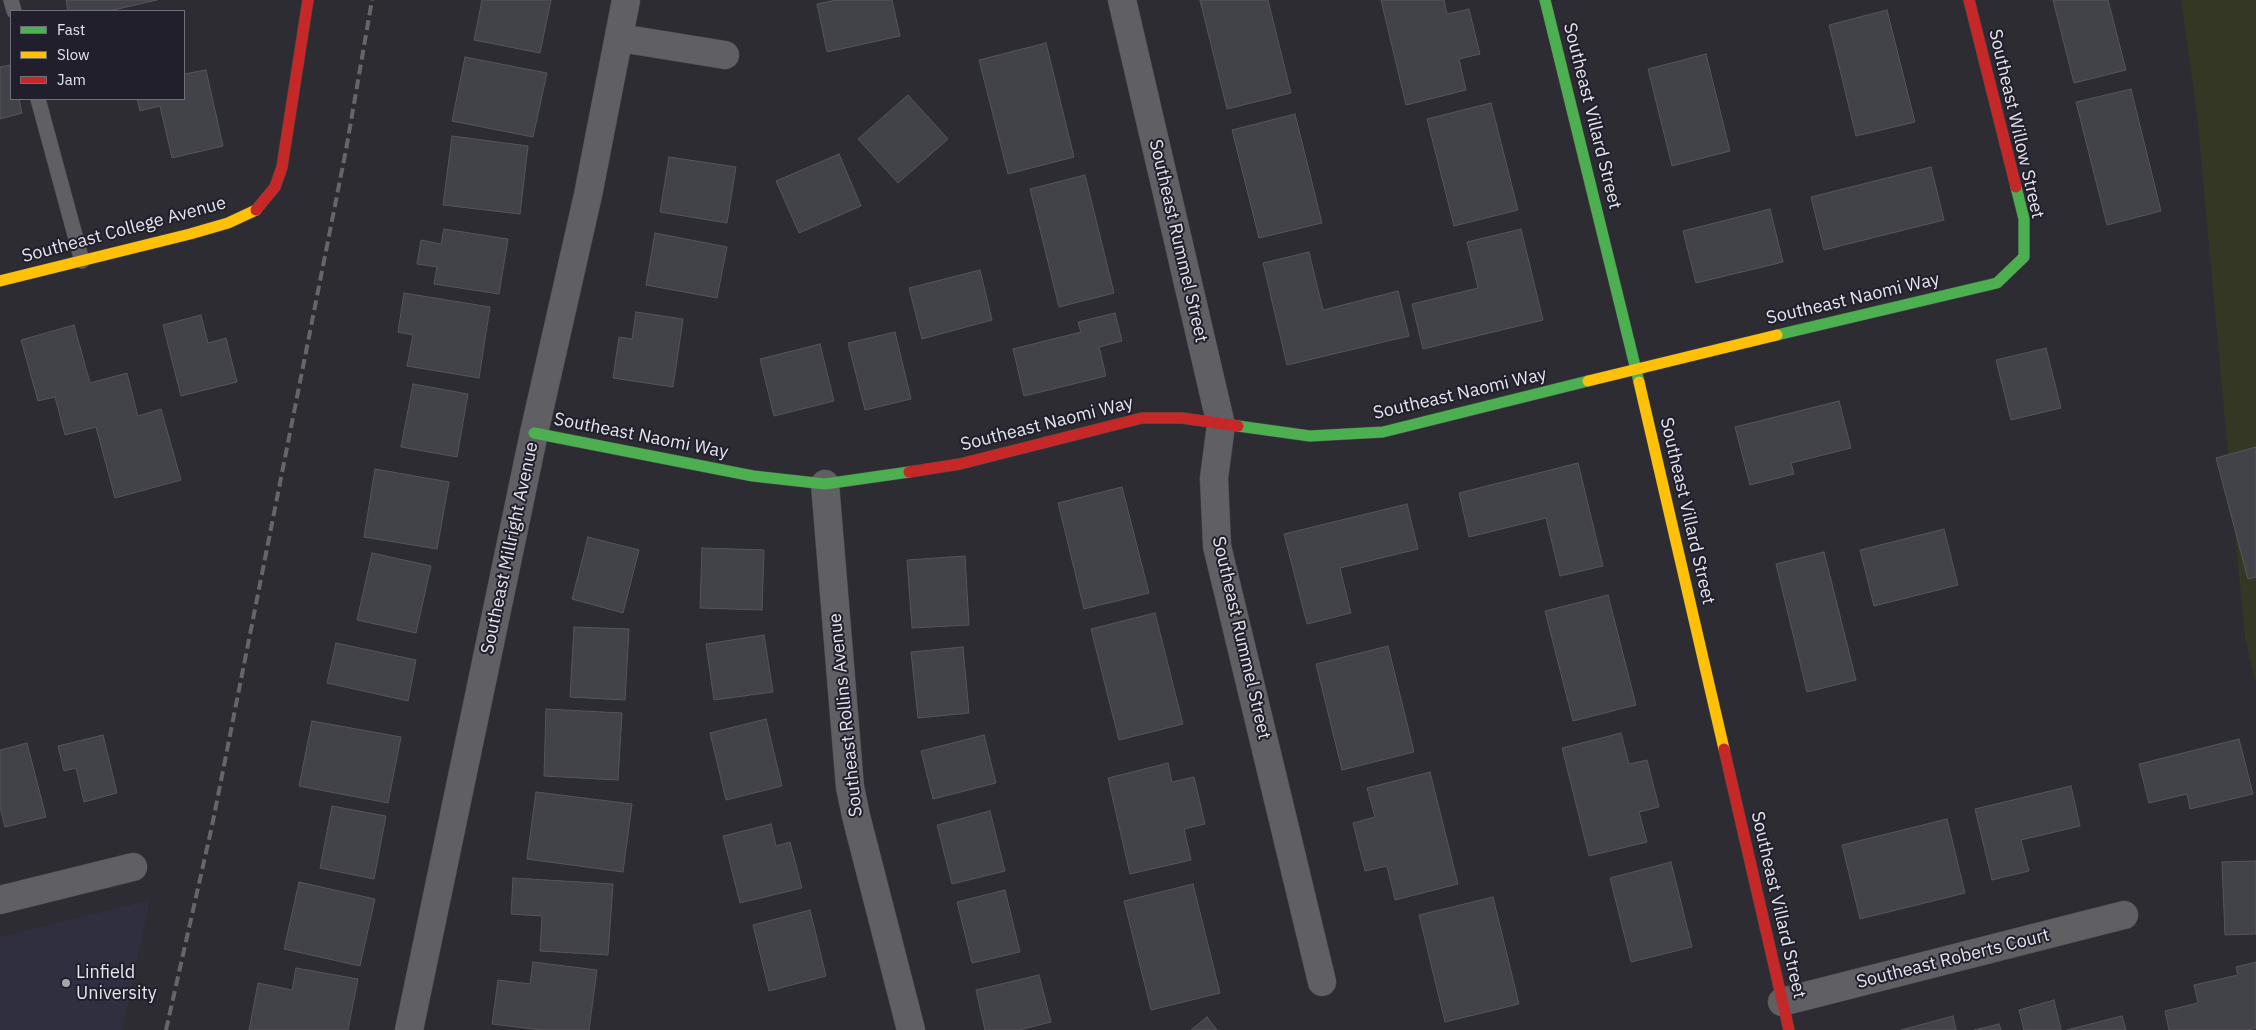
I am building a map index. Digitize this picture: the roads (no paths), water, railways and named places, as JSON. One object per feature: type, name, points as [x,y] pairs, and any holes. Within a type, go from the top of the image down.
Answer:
[{"type":"street","name":"Southeast College Avenue","points":[[0,281],[228,223],[256,210],[275,187],[282,167],[308,0]]},
{"type":"street","name":"Southeast Millright Avenue","points":[[409,1030],[534,433],[588,195],[626,0]]},
{"type":"street","name":"Southeast Rummel Street","points":[[1122,0],[1221,425],[1214,478],[1217,546],[1322,982]]},
{"type":"street","name":"Southeast Villard Street","points":[[1545,0],[1636,369],[1789,1030]]},
{"type":"street","name":"Southeast Willow Street","points":[[1969,0],[2024,219],[2024,257]]},
{"type":"street","points":[[620,38],[725,55]]},
{"type":"street","name":"Southeast Naomi Way","points":[[534,433],[753,476],[824,484],[960,464],[1142,418],[1182,418],[1221,425],[1310,436],[1383,432],[1636,369],[1998,283],[2024,257]]},
{"type":"street","name":"Southeast Rollins Avenue","points":[[824,484],[850,787],[911,1030]]},
{"type":"street","points":[[0,900],[133,867]]},
{"type":"street","name":"Southeast Roberts Court","points":[[1782,1002],[2124,915]]},
{"type":"lane","points":[[38,100],[82,261]]},
{"type":"railway","points":[[166,1030],[212,826],[346,150],[372,0]]},
{"type":"place","name":"Linfield University","points":[[66,983]]}]
